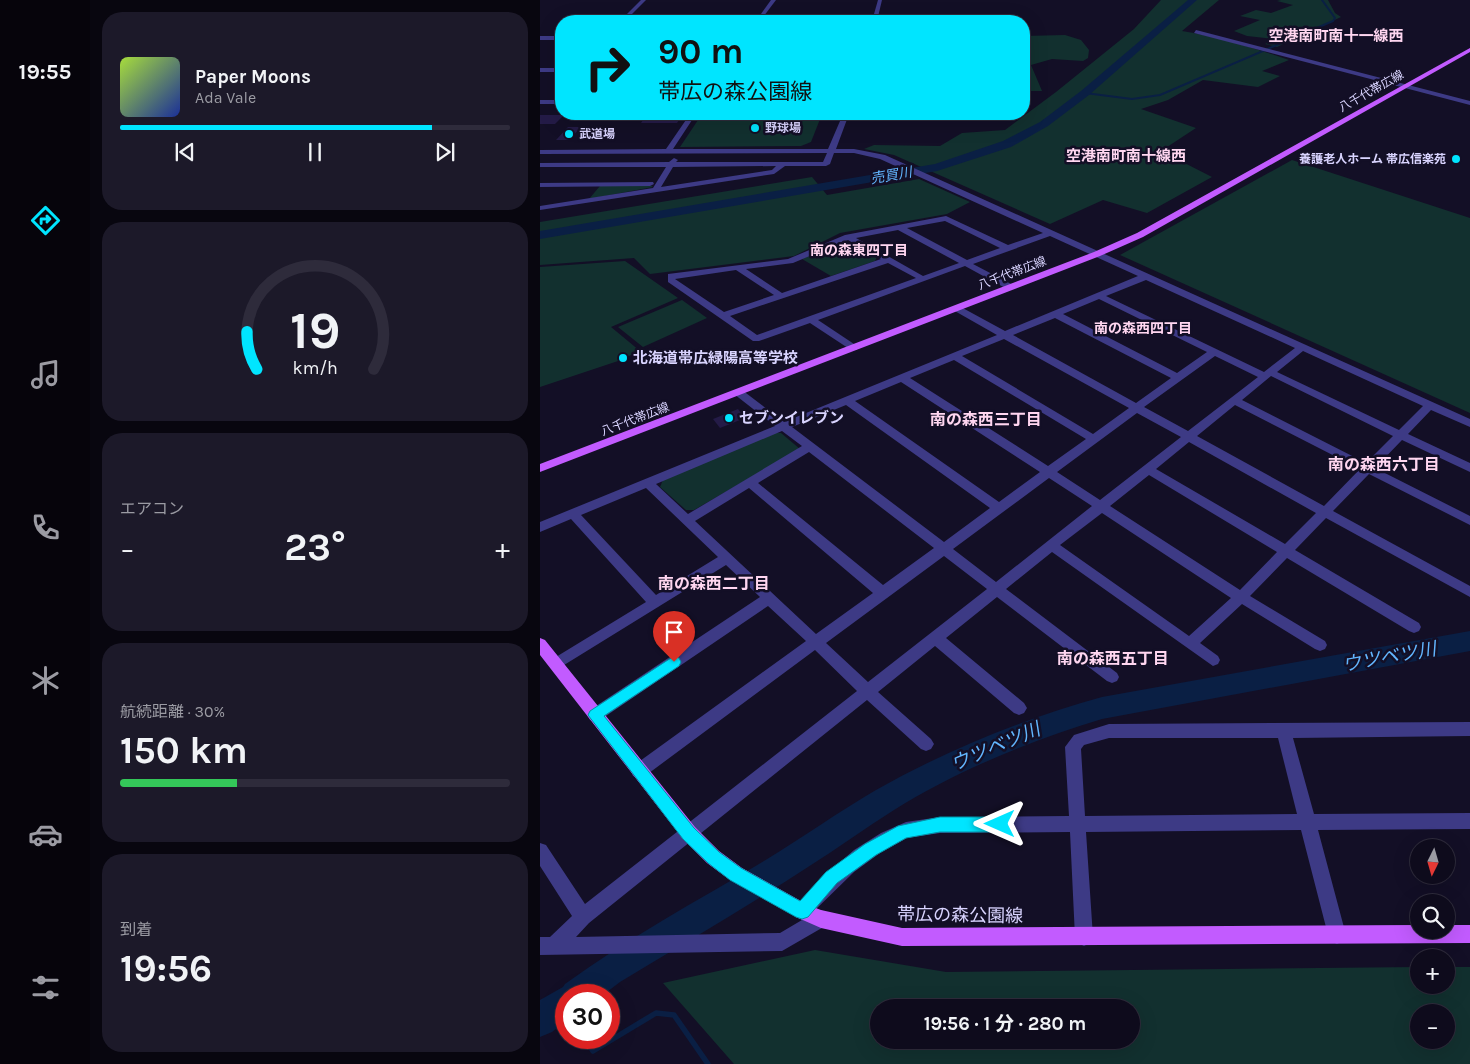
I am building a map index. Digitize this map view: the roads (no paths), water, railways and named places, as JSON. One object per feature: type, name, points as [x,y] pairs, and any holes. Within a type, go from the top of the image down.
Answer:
[{"type":"main road","name":"八千代帯広線","points":[[540,468],[1098,254],[1140,235],[1470,50]]},
{"type":"main road","name":"帯広の森公園線","points":[[540,644],[689,833],[713,857],[736,874],[772,895],[821,919],[902,937],[1470,934]]},
{"type":"street","points":[[628,15],[644,0]]},
{"type":"street","points":[[763,15],[774,0]]},
{"type":"street","points":[[876,15],[880,0]]},
{"type":"street","points":[[1196,32],[1470,103]]},
{"type":"street","points":[[540,38],[555,38]]},
{"type":"street","points":[[540,70],[555,70]]},
{"type":"street","points":[[551,102],[555,93]]},
{"type":"street","points":[[540,102],[555,102]]},
{"type":"street","points":[[668,152],[689,120]]},
{"type":"street","points":[[540,165],[826,164],[844,120]]},
{"type":"street","points":[[658,187],[680,151]]},
{"type":"street","points":[[540,152],[831,151],[872,154],[906,166],[1470,423]]},
{"type":"street","points":[[540,165],[551,152]]},
{"type":"street","points":[[540,208],[658,187],[774,172],[783,164]]},
{"type":"street","points":[[540,185],[658,187]]},
{"type":"street","points":[[1007,248],[946,218],[848,237],[790,261],[671,276],[670,280],[756,339],[1050,233]]},
{"type":"street","points":[[899,227],[1010,287]]},
{"type":"street","points":[[848,237],[923,279]]},
{"type":"street","points":[[722,316],[887,260]]},
{"type":"street","points":[[737,267],[780,296]]},
{"type":"street","points":[[540,527],[1147,276]]},
{"type":"street","points":[[1099,296],[1213,352],[1401,434],[1470,468]]},
{"type":"street","points":[[956,308],[1470,592]]},
{"type":"street","points":[[1055,314],[1178,378]]},
{"type":"street","points":[[811,319],[854,348]]},
{"type":"street","points":[[547,946],[1303,346]]},
{"type":"street","points":[[639,771],[817,643],[1213,352]]},
{"type":"street","points":[[955,356],[1094,439]]},
{"type":"street","points":[[903,378],[1241,597],[1320,645]]},
{"type":"street","points":[[738,392],[995,590],[1112,677]]},
{"type":"street","points":[[846,400],[999,508]]},
{"type":"street","points":[[1234,401],[1470,521]]},
{"type":"street","points":[[1191,643],[1241,597],[1324,510],[1430,405]]},
{"type":"street","points":[[688,520],[809,447]]},
{"type":"street","points":[[1148,469],[1414,627]]},
{"type":"street","points":[[647,482],[867,691],[926,744]]},
{"type":"street","points":[[751,483],[883,593]]},
{"type":"street","points":[[573,512],[600,545],[655,603]]},
{"type":"street","points":[[1052,546],[1213,660]]},
{"type":"street","points":[[556,664],[727,558]]},
{"type":"street","points":[[595,715],[769,598]]},
{"type":"street","points":[[935,637],[1020,708]]},
{"type":"street","points":[[1084,937],[1079,824],[1073,747],[1079,740],[1108,731],[1470,729]]},
{"type":"street","points":[[1284,731],[1337,935]]},
{"type":"street","points":[[802,911],[832,878],[870,850],[903,831],[940,825],[1470,821]]},
{"type":"street","points":[[540,851],[583,917]]},
{"type":"street","points":[[547,946],[717,945],[782,942],[821,919]]},
{"type":"waterway","name":"売買川","points":[[540,235],[937,167],[1007,144],[1044,124],[1085,93],[1193,0]]},
{"type":"waterway","points":[[1085,93],[1132,99],[1160,95],[1333,21],[1335,18],[1322,0]]},
{"type":"waterway","name":"ウツベツ川","points":[[591,984],[609,971],[798,857],[885,800],[946,767],[1013,738],[1054,722],[1102,708],[1470,641]]},
{"type":"waterway","name":"ウツベツ川","points":[[540,1020],[555,1010]]},
{"type":"waterway","points":[[620,1035],[656,1013],[674,1015],[708,1064]]},
{"type":"waterway","points":[[592,1049],[593,1051],[596,1049]]},
{"type":"place","name":"野球場","points":[[755,128]]},
{"type":"place","name":"武道場","points":[[569,134]]},
{"type":"place","name":"養護老人ホーム 帯広信楽苑","points":[[1456,159]]},
{"type":"place","name":"北海道帯広緑陽高等学校","points":[[623,358]]},
{"type":"place","name":"セブンイレブン","points":[[729,418]]},
{"type":"district","name":"空港南町南十一線西","points":[[1336,36]]},
{"type":"district","name":"空港南町南十線西","points":[[1126,156]]},
{"type":"district","name":"南の森東四丁目","points":[[859,250]]},
{"type":"district","name":"南の森西四丁目","points":[[1143,328]]},
{"type":"district","name":"南の森西三丁目","points":[[986,419]]},
{"type":"district","name":"南の森西六丁目","points":[[1384,464]]},
{"type":"district","name":"南の森西二丁目","points":[[714,583]]},
{"type":"district","name":"南の森西五丁目","points":[[1113,658]]}]
